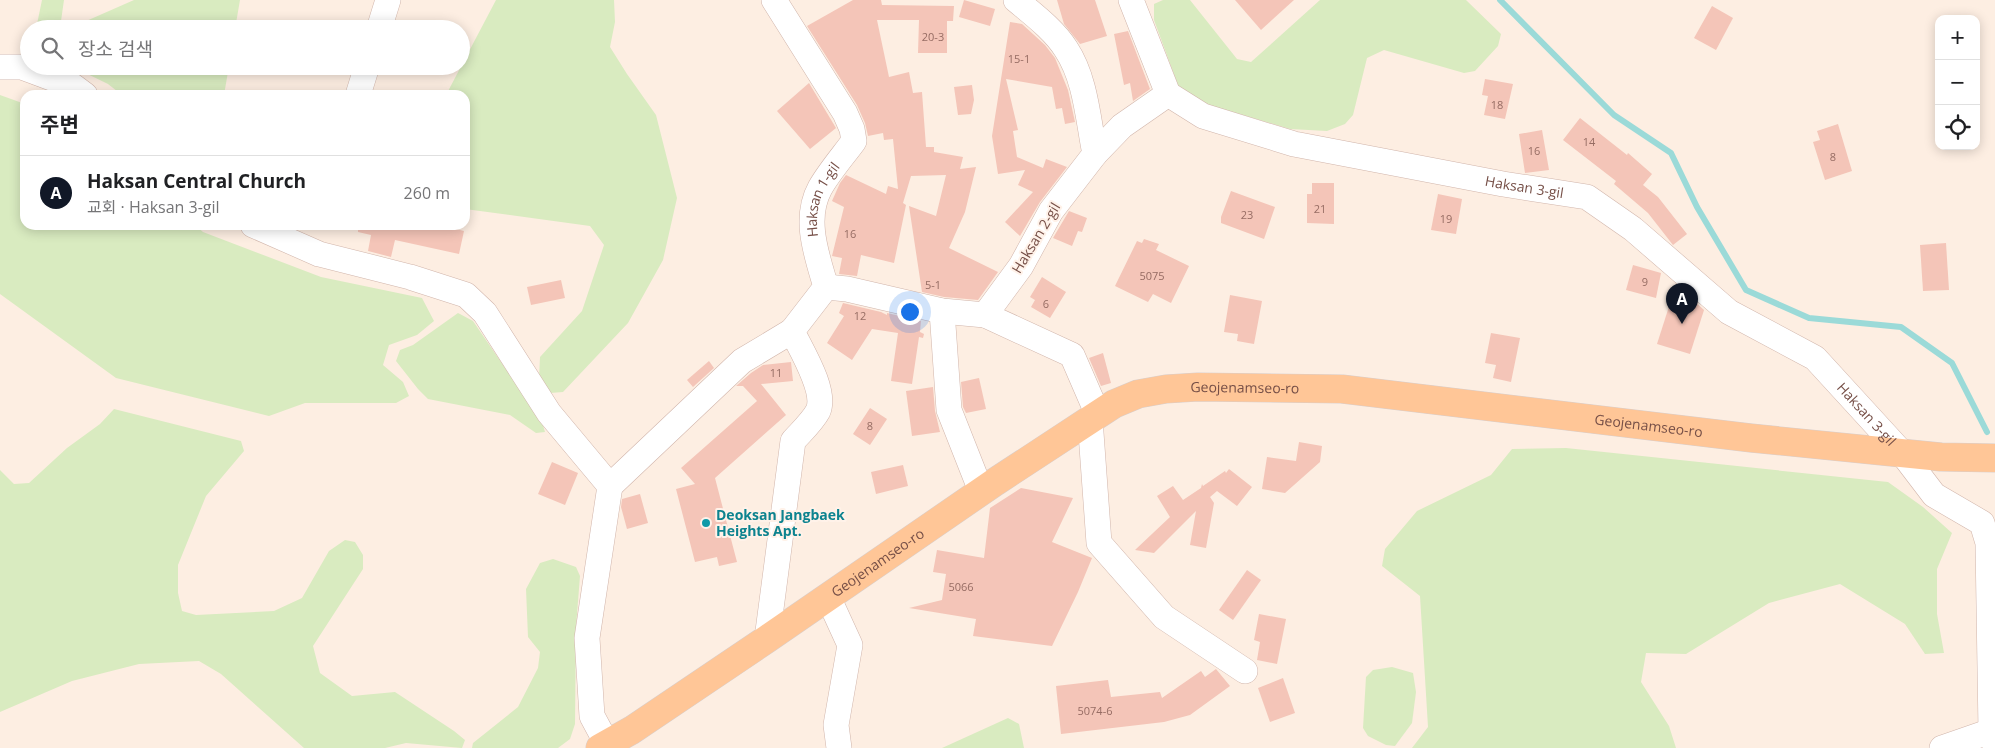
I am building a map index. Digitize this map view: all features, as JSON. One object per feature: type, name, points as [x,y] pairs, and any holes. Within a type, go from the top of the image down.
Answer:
[{"type":"main road","name":"Geojenamseo-ro","points":[[603,746],[632,730],[767,639],[980,491],[1114,404],[1138,394],[1166,389],[1198,387],[1342,389],[1752,438],[1942,456],[1995,458]]},
{"type":"street","points":[[382,20],[388,0]]},
{"type":"street","name":"Haksan 1-gil","points":[[774,0],[845,113],[854,141],[820,188],[814,203],[812,240],[826,287]]},
{"type":"street","points":[[1016,0],[1047,26],[1067,50],[1080,80],[1095,154]]},
{"type":"street","points":[[1131,0],[1168,94]]},
{"type":"street","points":[[0,67],[20,67]]},
{"type":"street","points":[[43,75],[73,86],[78,90]]},
{"type":"street","points":[[360,90],[364,75]]},
{"type":"street","name":"Haksan 2-gil","points":[[985,315],[1021,266],[1051,211],[1095,154],[1122,126],[1168,94]]},
{"type":"street","name":"Haksan 3-gil","points":[[1168,94],[1203,116],[1294,144],[1503,184],[1587,197],[1632,229],[1729,312],[1815,358],[1902,452],[1934,495],[1982,523],[1988,544],[1993,738]]},
{"type":"street","points":[[264,230],[319,254],[410,277],[466,295],[485,313],[549,413],[610,486]]},
{"type":"street","points":[[603,746],[592,716],[587,638],[610,486],[742,361],[792,332],[826,287],[847,289],[942,311],[985,315],[1072,355],[1094,417],[1099,543],[1164,617],[1245,671]]},
{"type":"street","points":[[942,311],[949,410],[980,491]]},
{"type":"street","points":[[767,639],[793,441],[819,409],[818,387],[792,332]]},
{"type":"street","points":[[828,597],[850,645],[836,725],[839,748]]},
{"type":"street","points":[[1942,748],[1993,738]]},
{"type":"green space","points":[[42,0],[64,0],[61,20],[38,20]]},
{"type":"green space","points":[[134,0],[240,0],[237,20],[88,20]]},
{"type":"green space","points":[[496,0],[614,0],[615,22],[610,47],[656,115],[677,198],[663,260],[628,323],[563,392],[550,393],[539,379],[540,357],[582,311],[604,245],[590,226],[470,210],[470,90],[449,90],[457,75],[470,75],[470,49]]},
{"type":"green space","points":[[1163,0],[1190,0],[1237,59],[1251,62],[1320,0],[1466,0],[1501,34],[1498,46],[1475,71],[1464,73],[1384,50],[1367,58],[1353,115],[1345,124],[1327,131],[1290,129],[1209,105],[1179,88],[1154,20],[1154,4]]},
{"type":"green space","points":[[90,75],[227,75],[225,90],[116,90]]},
{"type":"green space","points":[[0,95],[20,102],[20,230],[201,230],[321,277],[422,298],[434,321],[417,335],[389,345],[383,365],[403,382],[409,396],[396,403],[305,403],[269,416],[116,378],[0,294]]},
{"type":"green space","points":[[458,313],[473,321],[542,422],[545,432],[536,433],[510,415],[428,399],[396,361],[400,350],[413,345]]},
{"type":"green space","points":[[114,409],[241,441],[244,451],[206,496],[178,565],[178,593],[182,611],[196,615],[274,611],[302,598],[329,551],[345,540],[355,542],[363,555],[363,569],[313,646],[320,673],[352,696],[395,692],[465,740],[462,748],[406,743],[385,748],[304,748],[221,674],[199,661],[139,664],[72,681],[0,712],[0,470],[14,484],[29,483],[67,448],[100,424]]},
{"type":"green space","points":[[1566,448],[1888,482],[1923,507],[1952,533],[1937,569],[1937,614],[1944,653],[1925,654],[1905,624],[1840,584],[1769,603],[1686,654],[1646,653],[1641,682],[1669,726],[1676,748],[1412,748],[1428,727],[1420,596],[1382,566],[1385,549],[1417,511],[1491,475],[1512,449]]},
{"type":"green space","points":[[553,559],[576,567],[580,576],[576,627],[575,724],[570,739],[558,748],[472,748],[473,743],[518,707],[538,668],[540,652],[528,637],[526,589],[540,563]]},
{"type":"green space","points":[[1392,667],[1413,673],[1416,692],[1412,723],[1395,746],[1386,745],[1368,736],[1363,728],[1366,677],[1373,670]]},
{"type":"green space","points":[[1008,718],[1019,724],[1024,748],[942,748]]},
{"type":"building","points":[[853,0],[881,0],[882,5],[954,6],[953,21],[947,21],[947,53],[918,53],[919,20],[877,20],[889,77],[909,72],[913,93],[922,92],[926,147],[934,147],[934,152],[963,157],[960,169],[976,167],[965,212],[949,248],[998,272],[978,300],[944,297],[922,292],[909,206],[936,216],[946,175],[911,176],[903,203],[906,205],[894,263],[861,255],[857,276],[839,274],[842,258],[832,256],[844,207],[832,201],[840,183],[846,175],[886,194],[888,186],[898,189],[893,139],[884,140],[883,133],[868,136],[865,123],[857,105],[807,26]]},
{"type":"building","points":[[964,0],[995,9],[990,26],[959,17]]},
{"type":"building","points":[[1057,0],[1095,0],[1107,36],[1080,44],[1064,24]]},
{"type":"building","points":[[1235,0],[1294,0],[1261,30]]},
{"type":"building","points":[[1712,6],[1733,18],[1716,50],[1694,38]]},
{"type":"building","points":[[1010,22],[1022,24],[1045,45],[1055,58],[1068,90],[1075,122],[1065,124],[1062,108],[1056,109],[1052,87],[1006,79],[1018,130],[1013,131],[1017,157],[1043,168],[1046,159],[1067,167],[1040,202],[1020,236],[1005,222],[1033,192],[1018,185],[1025,170],[998,174],[992,136]]},
{"type":"building","points":[[1128,31],[1150,89],[1133,101],[1130,83],[1124,85],[1114,34]]},
{"type":"building","points":[[1485,79],[1513,84],[1505,119],[1484,115],[1488,96],[1482,95]]},
{"type":"building","points":[[809,83],[836,128],[810,149],[777,111]]},
{"type":"building","points":[[972,85],[974,100],[971,114],[958,115],[954,87]]},
{"type":"building","points":[[1580,118],[1627,155],[1628,153],[1652,174],[1643,185],[1658,197],[1687,234],[1673,245],[1648,213],[1614,184],[1616,181],[1563,140]]},
{"type":"building","points":[[1838,124],[1852,171],[1825,180],[1813,142],[1820,140],[1817,131]]},
{"type":"building","points":[[1542,130],[1549,170],[1525,173],[1519,134]]},
{"type":"building","points":[[1312,183],[1334,183],[1334,224],[1307,223],[1307,194],[1312,194]]},
{"type":"building","points":[[1231,191],[1275,207],[1264,239],[1221,223],[1221,217]]},
{"type":"building","points":[[1438,194],[1462,199],[1456,234],[1431,230]]},
{"type":"building","points":[[1069,211],[1087,218],[1082,232],[1078,231],[1072,246],[1053,238]]},
{"type":"building","points":[[358,230],[464,231],[459,254],[395,240],[391,257],[368,251],[371,235],[358,232]]},
{"type":"building","points":[[1144,239],[1159,244],[1156,250],[1189,266],[1171,303],[1153,294],[1148,302],[1115,286],[1137,241],[1142,243]]},
{"type":"building","points":[[1946,243],[1949,290],[1923,291],[1920,245]]},
{"type":"building","points":[[1633,265],[1661,273],[1656,298],[1626,290]]},
{"type":"building","points":[[1042,277],[1066,292],[1050,318],[1031,307],[1035,300],[1030,297]]},
{"type":"building","points":[[561,280],[565,298],[531,305],[527,287]]},
{"type":"building","points":[[1673,294],[1693,300],[1704,310],[1690,354],[1657,344]]},
{"type":"building","points":[[1230,295],[1262,301],[1254,344],[1237,341],[1238,334],[1224,332]]},
{"type":"building","points":[[843,303],[887,315],[887,313],[921,321],[920,332],[924,334],[923,338],[919,337],[912,384],[891,381],[898,333],[872,329],[852,360],[827,343],[844,316],[839,313]]},
{"type":"building","points":[[1491,333],[1520,338],[1511,382],[1493,378],[1496,365],[1485,363]]},
{"type":"building","points":[[1103,353],[1111,383],[1101,386],[1089,358]]},
{"type":"building","points":[[709,361],[714,368],[693,387],[687,380]]},
{"type":"building","name":"Deoksan Jangbaek Heights Apt.","points":[[791,362],[793,381],[761,384],[786,415],[715,478],[737,562],[719,566],[717,557],[695,562],[676,489],[695,484],[681,468],[757,401],[743,386],[736,386],[763,365]]},
{"type":"building","points":[[979,378],[986,409],[966,413],[963,407],[961,382]]},
{"type":"building","points":[[933,387],[935,411],[940,432],[912,436],[906,391]]},
{"type":"building","points":[[870,408],[887,419],[870,445],[853,434]]},
{"type":"building","points":[[1299,442],[1322,446],[1320,462],[1285,493],[1262,489],[1267,457],[1296,461]]},
{"type":"building","points":[[552,462],[578,473],[565,505],[538,494]]},
{"type":"building","points":[[903,465],[908,486],[876,494],[871,472]]},
{"type":"building","points":[[1229,469],[1252,487],[1237,506],[1217,491],[1210,497],[1214,503],[1206,548],[1190,545],[1196,511],[1154,553],[1135,550],[1170,517],[1157,496],[1173,486],[1183,500],[1201,488],[1202,484],[1203,486],[1225,471],[1226,473]]},
{"type":"building","points":[[1021,488],[1073,498],[1052,542],[1092,558],[1052,646],[973,636],[976,619],[909,608],[942,600],[946,574],[933,572],[937,550],[984,558],[990,508]]},
{"type":"building","points":[[640,494],[648,523],[627,529],[621,507],[622,499]]},
{"type":"building","points":[[1247,570],[1261,580],[1233,620],[1219,610]]},
{"type":"building","points":[[1259,614],[1286,619],[1277,664],[1257,660],[1260,642],[1254,640]]},
{"type":"building","points":[[1216,669],[1230,686],[1190,715],[1164,722],[1061,734],[1056,686],[1108,680],[1111,697],[1160,692],[1162,698],[1201,671],[1205,677]]},
{"type":"building","points":[[1283,678],[1295,713],[1270,722],[1258,688]]},
{"type":"waterway","points":[[1500,0],[1614,115],[1671,153],[1697,207],[1746,290],[1809,318],[1901,327],[1952,363],[1987,432]]},
{"type":"place","name":"Haksan Central Church","points":[[1682,324]]},
{"type":"place","name":"Deoksan Jangbaek Heights Apt.","points":[[706,523]]}]
